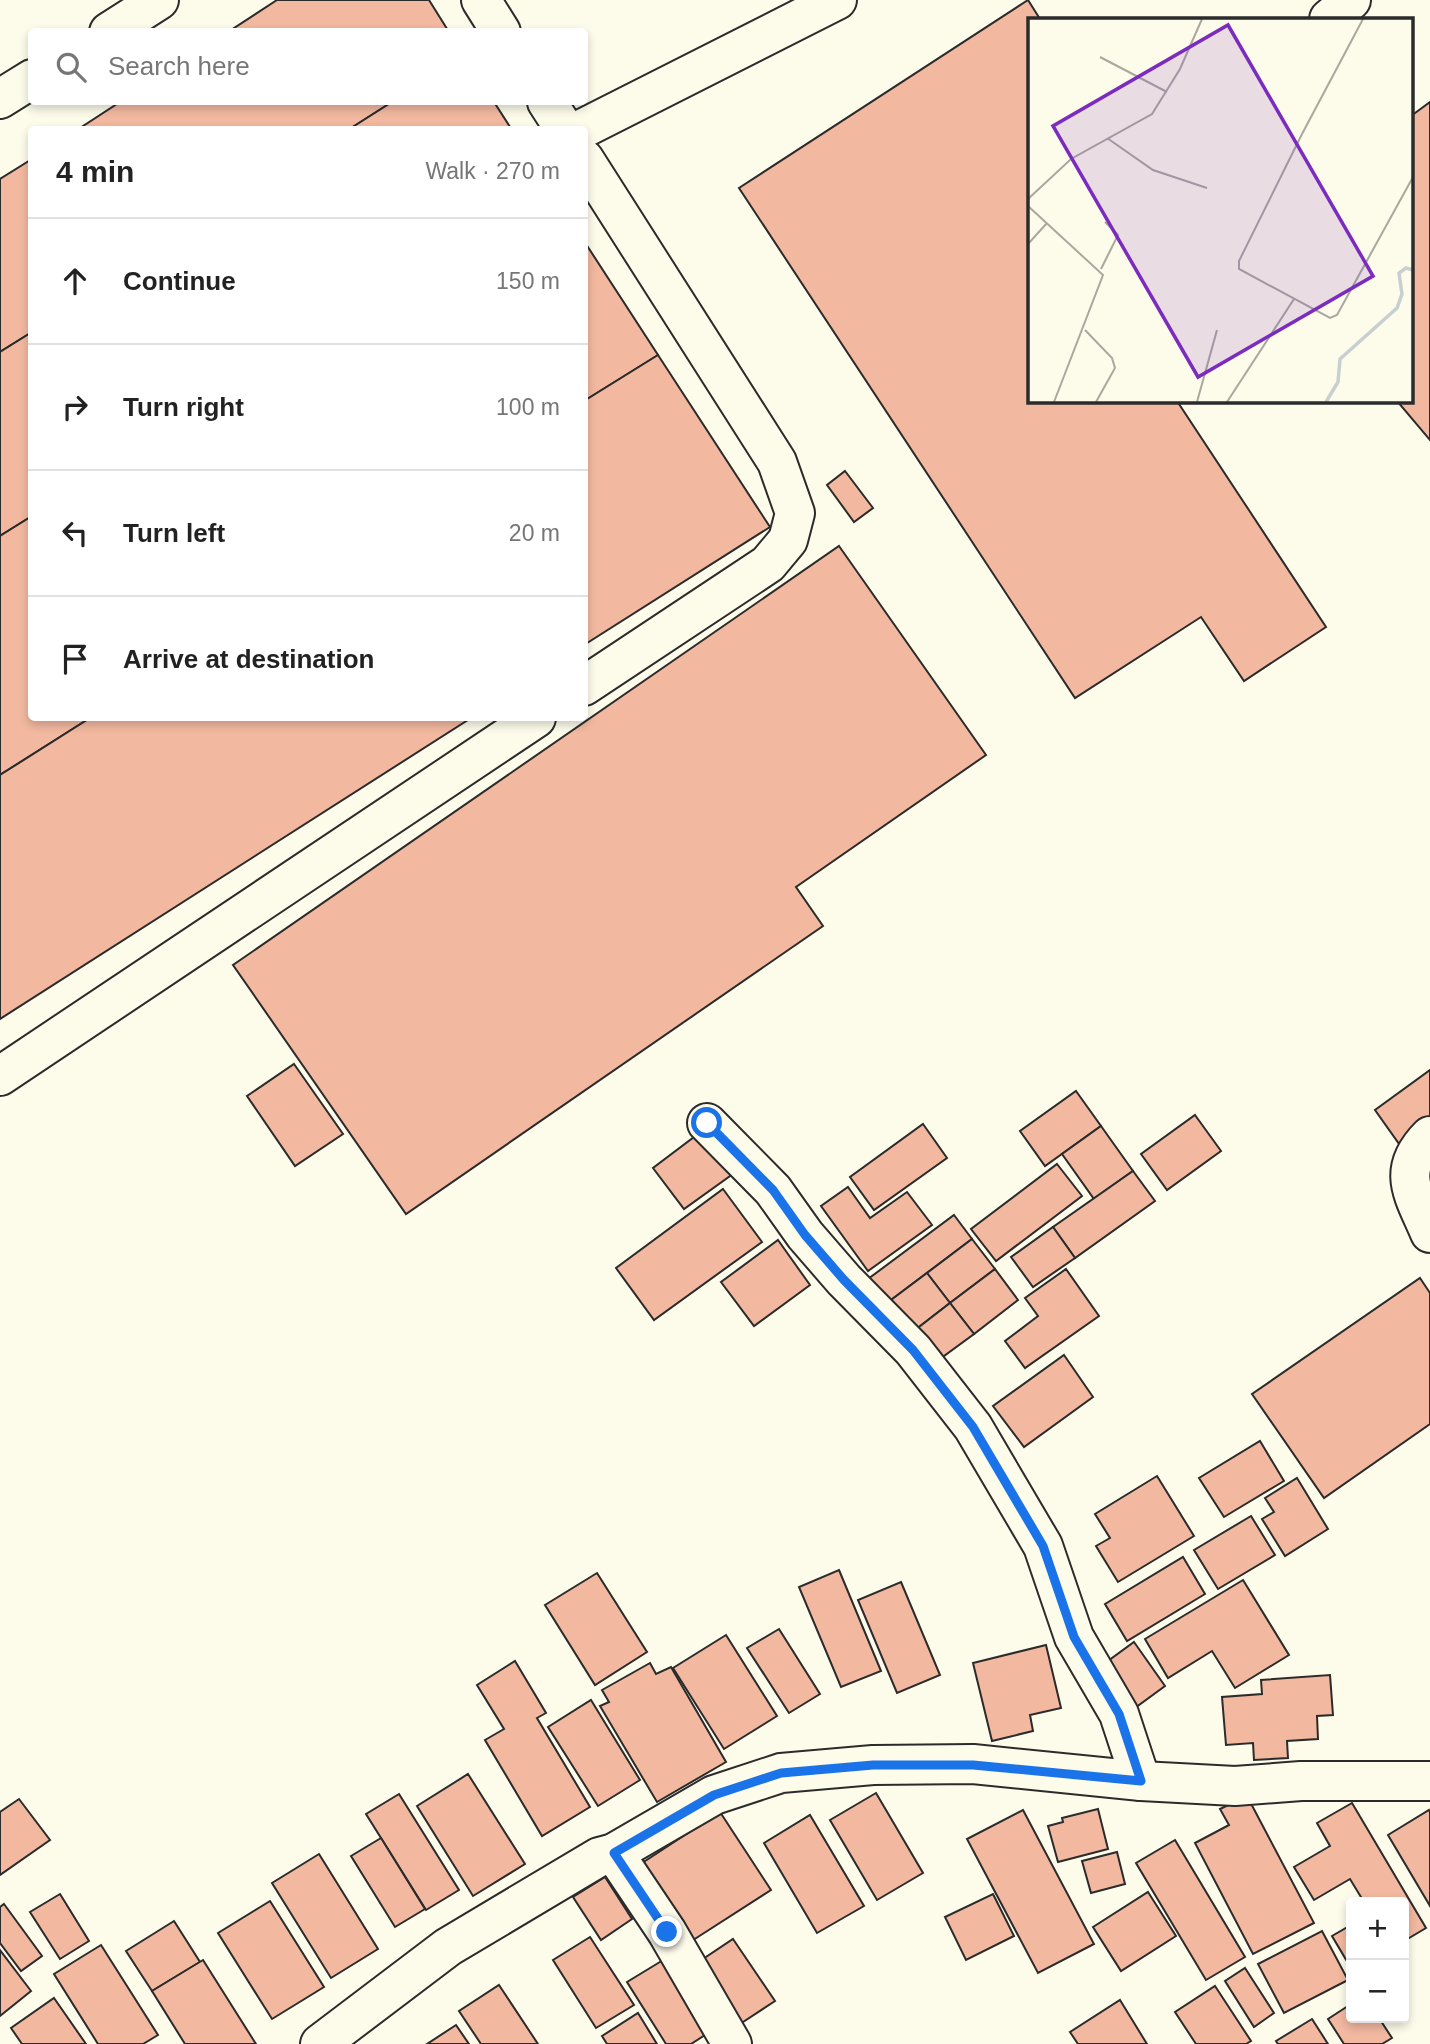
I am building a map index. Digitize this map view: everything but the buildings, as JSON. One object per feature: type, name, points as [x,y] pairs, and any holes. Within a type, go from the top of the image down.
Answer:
[{"type":"street","points":[[114,28],[159,0]]},
{"type":"street","points":[[481,0],[499,28]]},
{"type":"street","points":[[588,126],[836,0]]},
{"type":"street","points":[[1330,18],[1351,0]]},
{"type":"street","points":[[0,99],[28,82]]},
{"type":"street","points":[[549,105],[562,126]]},
{"type":"street","points":[[588,165],[777,462],[794,513],[788,540],[768,564],[588,683]]},
{"type":"street","points":[[0,1076],[532,721]]},
{"type":"street","points":[[707,1123],[773,1190],[805,1235],[844,1280],[913,1350],[973,1427],[1043,1546],[1074,1637],[1119,1714],[1141,1781]]},
{"type":"street","points":[[1430,1136],[1419,1147],[1411,1165],[1410,1185],[1430,1233]]},
{"type":"street","points":[[320,2044],[448,1947],[599,1857],[614,1853],[714,1795],[781,1773],[873,1765],[973,1765],[1141,1781],[1235,1786],[1301,1782],[1430,1781]]},
{"type":"street","points":[[614,1853],[667,1932],[732,2044]]},
{"type":"route","points":[[667,1932],[614,1853],[714,1795],[781,1773],[873,1765],[973,1765],[1141,1781],[1119,1714],[1074,1637],[1043,1546],[973,1427],[913,1350],[844,1280],[805,1235],[773,1190],[707,1123]]}]
